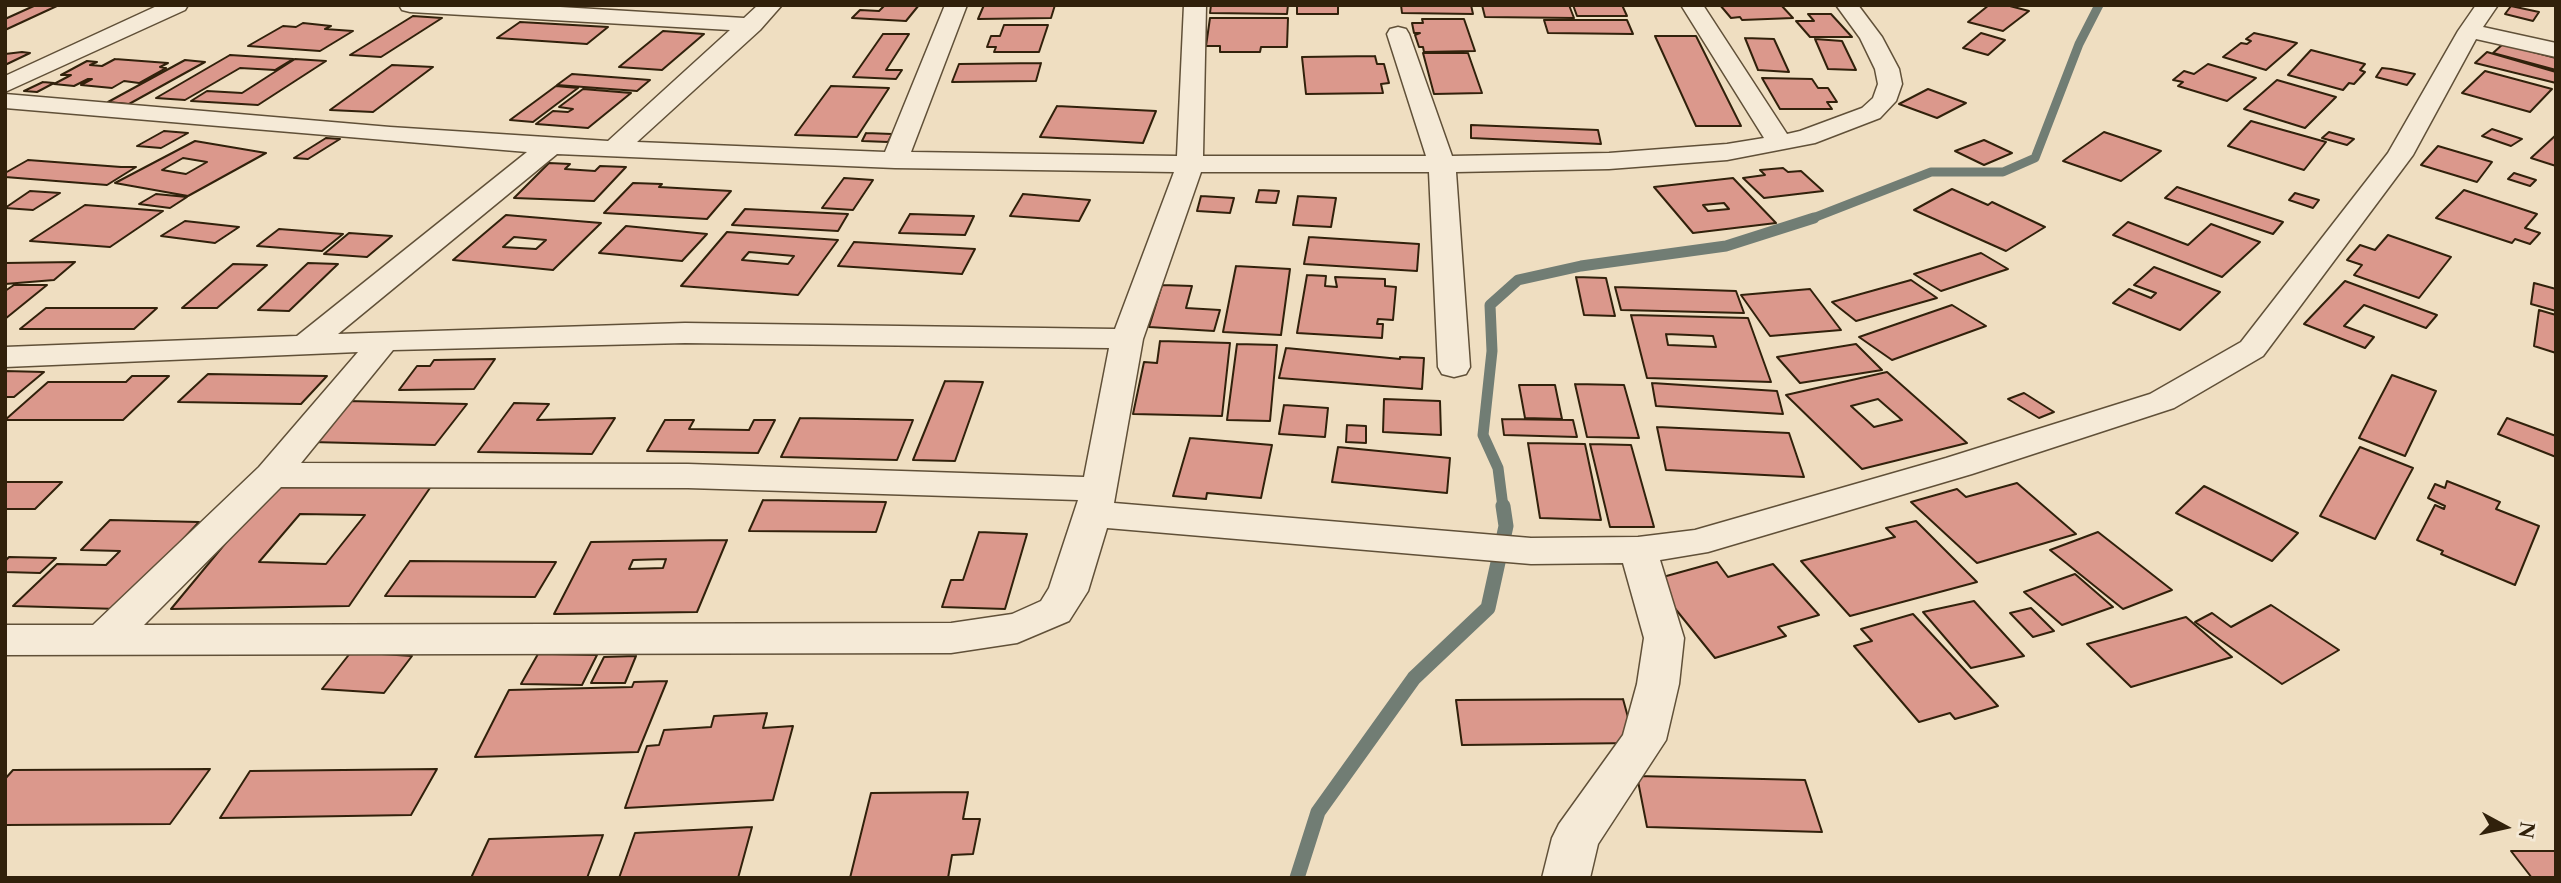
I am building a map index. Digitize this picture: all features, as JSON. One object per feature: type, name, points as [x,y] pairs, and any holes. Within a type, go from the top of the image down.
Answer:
[{"type":"street","points":[[6,98],[177,5]]},
{"type":"street","points":[[410,5],[752,24]]},
{"type":"street","points":[[614,149],[771,5]]},
{"type":"street","points":[[895,160],[956,5]]},
{"type":"street","points":[[5,640],[951,638],[1017,628],[1055,611],[1068,591],[1095,502],[1127,339],[1190,164],[1195,5]]},
{"type":"street","points":[[1692,5],[1780,143]]},
{"type":"street","points":[[6,98],[390,135],[614,149],[895,160],[1190,164],[1609,161],[1727,152],[1780,143],[1806,138],[1871,113],[1884,101],[1890,84],[1887,69],[1871,37],[1847,5]]},
{"type":"street","points":[[272,475],[688,476],[1095,502],[1502,548],[1638,550],[1695,543],[1959,466],[2162,401],[2252,349],[2400,155],[2478,18],[2556,50]]},
{"type":"street","points":[[1398,34],[1442,164],[1454,368]]},
{"type":"street","points":[[305,345],[551,146]]},
{"type":"street","points":[[5,357],[384,341],[685,333],[1127,339]]},
{"type":"street","points":[[103,640],[272,475],[384,341]]},
{"type":"street","points":[[1566,878],[1576,838],[1644,740],[1658,684],[1664,638],[1638,550]]},
{"type":"building","points":[[36,5],[59,5],[5,30],[5,19]]},
{"type":"building","points":[[885,5],[919,5],[906,21],[852,18],[860,10],[879,11]]},
{"type":"building","points":[[984,5],[1055,5],[1051,18],[978,19]]},
{"type":"building","points":[[1211,5],[1288,5],[1287,14],[1210,13]]},
{"type":"building","points":[[1297,5],[1338,5],[1338,14],[1297,14]]},
{"type":"building","points":[[1401,5],[1471,5],[1473,14],[1402,13]]},
{"type":"building","points":[[1482,5],[1569,5],[1574,18],[1485,17]]},
{"type":"building","points":[[1573,5],[1622,5],[1627,16],[1577,16]]},
{"type":"building","points":[[1720,5],[1781,5],[1793,18],[1742,20],[1740,17],[1731,18]]},
{"type":"building","points":[[1989,5],[2006,5],[2029,11],[2003,31],[1968,22]]},
{"type":"building","points":[[2511,6],[2539,12],[2533,21],[2505,14]]},
{"type":"building","points":[[1808,14],[1831,14],[1852,37],[1810,37],[1796,21],[1814,21]]},
{"type":"building","points":[[413,16],[442,18],[381,57],[350,55]]},
{"type":"building","points":[[1210,18],[1288,18],[1287,47],[1261,47],[1260,52],[1220,52],[1220,46],[1206,46]]},
{"type":"building","points":[[1422,19],[1464,19],[1475,51],[1424,52],[1415,35],[1420,33],[1414,33],[1412,23],[1423,23]]},
{"type":"building","points":[[1544,20],[1627,20],[1633,34],[1548,33]]},
{"type":"building","points":[[520,22],[608,27],[587,44],[497,38]]},
{"type":"building","points":[[303,23],[331,26],[325,29],[353,31],[320,51],[248,46],[283,26],[296,27]]},
{"type":"building","points":[[1004,25],[1048,25],[1039,52],[994,52],[996,47],[987,47],[991,36],[1000,36]]},
{"type":"building","points":[[663,31],[704,34],[662,70],[619,67]]},
{"type":"building","points":[[1981,33],[2005,40],[1988,55],[1963,48]]},
{"type":"building","points":[[2254,33],[2297,43],[2266,70],[2223,57],[2241,43],[2247,44],[2251,41],[2246,39]]},
{"type":"building","points":[[883,34],[909,34],[886,70],[902,70],[896,79],[853,77]]},
{"type":"building","points":[[1655,36],[1696,36],[1741,126],[1696,126]]},
{"type":"building","points":[[1745,38],[1774,39],[1789,72],[1758,70]]},
{"type":"building","points":[[1815,39],[1842,41],[1856,70],[1828,69]]},
{"type":"building","points":[[2503,44],[2556,58],[2556,70],[2493,53]]},
{"type":"building","points":[[2311,50],[2365,64],[2360,70],[2365,72],[2354,84],[2349,83],[2343,90],[2288,75]]},
{"type":"building","points":[[2487,52],[2556,72],[2556,83],[2475,63]]},
{"type":"building","points":[[30,53],[5,65],[5,54]]},
{"type":"building","points":[[1423,53],[1468,53],[1482,93],[1434,94]]},
{"type":"building","points":[[230,55],[293,59],[275,70],[240,68],[185,100],[156,98]]},
{"type":"building","points":[[1375,56],[1377,64],[1384,64],[1389,83],[1381,84],[1383,93],[1306,94],[1302,57]]},
{"type":"building","points":[[115,59],[168,63],[160,67],[166,68],[139,83],[124,81],[112,88],[81,85],[92,79],[74,86],[54,84],[71,75],[61,75],[87,61],[97,62],[90,65],[102,66]]},
{"type":"building","points":[[295,59],[326,61],[258,105],[191,101],[207,91],[242,93]]},
{"type":"building","points":[[185,60],[205,62],[129,104],[108,102]]},
{"type":"building","points":[[1041,63],[1036,81],[952,82],[959,64]]},
{"type":"building","points":[[2208,64],[2256,78],[2227,101],[2178,86],[2183,82],[2173,80],[2184,71],[2194,74]]},
{"type":"building","points":[[392,65],[433,67],[373,112],[330,110]]},
{"type":"building","points":[[2382,68],[2415,74],[2407,85],[2376,77]]},
{"type":"building","points":[[2485,71],[2552,89],[2530,112],[2462,93]]},
{"type":"building","points":[[572,74],[650,80],[637,91],[557,85]]},
{"type":"building","points":[[1762,78],[1812,79],[1818,88],[1828,88],[1837,102],[1827,102],[1832,109],[1780,109]]},
{"type":"building","points":[[2277,80],[2336,97],[2305,128],[2244,109]]},
{"type":"building","points":[[43,82],[54,83],[37,92],[24,91]]},
{"type":"building","points":[[556,86],[578,88],[533,122],[510,120]]},
{"type":"building","points":[[831,86],[889,88],[857,137],[795,135]]},
{"type":"building","points":[[583,89],[631,93],[588,128],[536,124],[553,111],[568,112],[573,109],[559,107]]},
{"type":"building","points":[[1928,89],[1966,103],[1937,118],[1899,104]]},
{"type":"building","points":[[1057,106],[1156,111],[1143,143],[1040,137]]},
{"type":"building","points":[[2251,121],[2326,142],[2304,170],[2228,146]]},
{"type":"building","points":[[1471,125],[1598,130],[1601,144],[1471,138]]},
{"type":"building","points":[[2492,129],[2522,139],[2511,146],[2482,136]]},
{"type":"building","points":[[164,131],[188,133],[161,148],[137,146]]},
{"type":"building","points":[[2104,132],[2161,151],[2121,181],[2063,161]]},
{"type":"building","points":[[2329,132],[2354,139],[2347,145],[2322,138]]},
{"type":"building","points":[[866,133],[892,134],[888,142],[862,141]]},
{"type":"building","points":[[2556,135],[2556,166],[2531,158]]},
{"type":"building","points":[[326,138],[340,139],[308,159],[294,158]]},
{"type":"building","points":[[1984,140],[2012,153],[1984,165],[1955,151]]},
{"type":"building","points":[[195,141],[266,153],[188,196],[115,183]],"holes":[[[183,158],[207,162],[186,174],[162,170]]]},
{"type":"building","points":[[2438,146],[2492,162],[2477,182],[2421,165]]},
{"type":"building","points":[[28,160],[136,167],[107,185],[5,177],[5,173]]},
{"type":"building","points":[[549,163],[570,164],[565,169],[595,171],[600,166],[626,167],[594,201],[514,198]]},
{"type":"building","points":[[1783,168],[1788,172],[1801,171],[1823,191],[1764,198],[1743,178],[1765,175],[1760,170]]},
{"type":"building","points":[[2514,173],[2536,180],[2530,186],[2508,179]]},
{"type":"building","points":[[844,178],[873,180],[853,210],[822,208]]},
{"type":"building","points":[[1733,178],[1776,223],[1693,233],[1654,187]],"holes":[[[1724,203],[1729,209],[1708,211],[1703,205]]]},
{"type":"building","points":[[633,183],[731,191],[707,219],[604,213]]},
{"type":"building","points":[[2177,187],[2283,222],[2273,234],[2165,198]]},
{"type":"building","points":[[1952,189],[1988,205],[1992,202],[2045,227],[2006,251],[1914,210]]},
{"type":"building","points":[[1259,190],[1279,191],[1276,203],[1256,202]]},
{"type":"building","points":[[2464,190],[2537,214],[2525,228],[2540,233],[2530,244],[2515,239],[2512,243],[2436,218]]},
{"type":"building","points":[[30,191],[60,193],[33,210],[5,208]]},
{"type":"building","points":[[2295,193],[2319,200],[2313,208],[2289,200]]},
{"type":"building","points":[[156,194],[187,197],[170,208],[139,204]]},
{"type":"building","points":[[1023,194],[1090,200],[1079,221],[1010,216]]},
{"type":"building","points":[[1201,196],[1234,198],[1230,213],[1197,211]]},
{"type":"building","points":[[1298,196],[1336,198],[1331,227],[1293,225]]},
{"type":"building","points":[[85,205],[163,211],[110,247],[30,241]]},
{"type":"building","points":[[745,209],[848,214],[838,231],[732,225]]},
{"type":"building","points":[[910,214],[974,216],[965,235],[899,233]]},
{"type":"building","points":[[506,215],[601,223],[553,270],[453,260]],"holes":[[[514,237],[546,240],[536,249],[503,247]]]},
{"type":"building","points":[[185,221],[239,227],[215,243],[161,236]]},
{"type":"building","points":[[2128,222],[2188,245],[2211,224],[2260,242],[2222,277],[2113,235]]},
{"type":"building","points":[[626,226],[707,234],[682,261],[599,253]]},
{"type":"building","points":[[279,229],[343,234],[322,251],[257,246]]},
{"type":"building","points":[[727,232],[838,240],[798,295],[681,286]],"holes":[[[749,252],[794,256],[788,264],[742,260]]]},
{"type":"building","points":[[349,233],[392,236],[367,257],[324,254]]},
{"type":"building","points":[[2388,235],[2451,257],[2419,298],[2354,275],[2362,265],[2347,260],[2360,245],[2375,250]]},
{"type":"building","points":[[1309,237],[1419,244],[1417,271],[1304,264]]},
{"type":"building","points":[[854,242],[975,249],[962,274],[838,266]]},
{"type":"building","points":[[1981,253],[2008,269],[1941,291],[1914,274]]},
{"type":"building","points":[[75,262],[54,280],[5,284],[5,263]]},
{"type":"building","points":[[308,263],[338,264],[289,311],[258,310]]},
{"type":"building","points":[[233,264],[267,265],[217,308],[182,308]]},
{"type":"building","points":[[1236,266],[1290,269],[1281,335],[1223,332]]},
{"type":"building","points":[[2154,267],[2220,292],[2180,330],[2113,303],[2129,289],[2151,298],[2156,293],[2134,285]]},
{"type":"building","points":[[1307,275],[1326,276],[1325,286],[1337,287],[1335,277],[1385,279],[1385,286],[1396,287],[1393,320],[1378,319],[1377,324],[1383,324],[1382,338],[1297,333]]},
{"type":"building","points":[[1576,277],[1606,278],[1615,316],[1584,315]]},
{"type":"building","points":[[1911,280],[1937,298],[1856,321],[1832,302]]},
{"type":"building","points":[[2345,281],[2437,315],[2426,328],[2364,305],[2344,326],[2374,337],[2365,348],[2304,324]]},
{"type":"building","points":[[2534,283],[2556,289],[2556,311],[2531,304]]},
{"type":"building","points":[[14,285],[47,285],[5,319],[5,291]]},
{"type":"building","points":[[1162,285],[1192,286],[1186,308],[1220,310],[1214,331],[1149,327]]},
{"type":"building","points":[[1615,287],[1736,291],[1744,313],[1621,310]]},
{"type":"building","points":[[1810,289],[1841,330],[1770,336],[1741,295]]},
{"type":"building","points":[[1952,305],[1986,326],[1892,360],[1859,337]]},
{"type":"building","points":[[46,308],[157,308],[134,329],[20,329]]},
{"type":"building","points":[[2539,310],[2556,315],[2556,353],[2534,346]]},
{"type":"building","points":[[1631,315],[1748,318],[1771,382],[1647,378]],"holes":[[[1666,334],[1713,336],[1716,347],[1668,345]]]},
{"type":"building","points":[[1160,341],[1230,343],[1222,416],[1133,414],[1144,362],[1157,363]]},
{"type":"building","points":[[1237,344],[1277,345],[1270,421],[1227,420]]},
{"type":"building","points":[[1856,344],[1882,370],[1800,383],[1777,357]]},
{"type":"building","points":[[1286,348],[1400,359],[1424,358],[1422,389],[1279,378]]},
{"type":"building","points":[[495,359],[474,389],[399,390],[417,366],[430,366],[434,360]]},
{"type":"building","points":[[5,371],[44,372],[14,397],[5,397]]},
{"type":"building","points":[[1887,372],[1967,443],[1862,469],[1786,395]],"holes":[[[1878,399],[1902,420],[1874,427],[1851,406]]]},
{"type":"building","points":[[208,374],[327,376],[301,404],[178,402]]},
{"type":"building","points":[[2392,375],[2436,391],[2405,456],[2359,438]]},
{"type":"building","points":[[132,376],[169,376],[123,420],[5,420],[48,382],[126,382]]},
{"type":"building","points":[[945,381],[983,382],[955,461],[913,460]]},
{"type":"building","points":[[1652,383],[1777,391],[1783,414],[1656,406]]},
{"type":"building","points":[[1575,384],[1624,385],[1639,438],[1587,437]]},
{"type":"building","points":[[1519,385],[1555,385],[1562,419],[1525,418]]},
{"type":"building","points":[[2024,393],[2054,412],[2039,418],[2008,399]]},
{"type":"building","points":[[1384,399],[1440,401],[1441,435],[1383,432]]},
{"type":"building","points":[[348,401],[467,404],[435,445],[311,442]]},
{"type":"building","points":[[514,403],[549,404],[537,420],[615,418],[592,454],[478,452]]},
{"type":"building","points":[[1284,405],[1328,408],[1325,437],[1279,434]]},
{"type":"building","points":[[800,418],[913,420],[897,460],[781,457]]},
{"type":"building","points":[[2507,418],[2556,436],[2556,457],[2498,434]]},
{"type":"building","points":[[1502,419],[1573,420],[1577,437],[1504,435]]},
{"type":"building","points":[[665,420],[694,420],[689,429],[749,430],[754,420],[775,420],[758,453],[647,451]]},
{"type":"building","points":[[1347,425],[1366,426],[1366,443],[1346,442]]},
{"type":"building","points":[[1657,427],[1789,433],[1804,477],[1666,470]]},
{"type":"building","points":[[1190,438],[1272,445],[1261,498],[1207,493],[1206,499],[1173,496]]},
{"type":"building","points":[[1528,443],[1585,444],[1601,520],[1540,518]]},
{"type":"building","points":[[1590,444],[1631,445],[1654,527],[1610,527]]},
{"type":"building","points":[[1338,447],[1450,458],[1447,493],[1332,482]]},
{"type":"building","points":[[2360,447],[2413,468],[2375,539],[2320,516]]},
{"type":"building","points":[[2447,481],[2500,502],[2496,509],[2539,526],[2515,585],[2441,554],[2443,551],[2417,540],[2435,505],[2444,509],[2445,506],[2428,498],[2435,484],[2445,488]]},
{"type":"building","points":[[5,482],[62,482],[35,509],[5,509]]},
{"type":"building","points":[[2017,483],[2076,534],[1977,563],[1911,502],[1957,489],[1966,497]]},
{"type":"building","points":[[432,485],[349,606],[171,609],[272,487]],"holes":[[[300,514],[365,515],[326,564],[259,562]]]},
{"type":"building","points":[[2204,486],[2298,533],[2272,561],[2176,513]]},
{"type":"building","points":[[763,500],[886,502],[876,532],[749,531]]},
{"type":"building","points":[[110,520],[199,522],[118,609],[13,606],[57,564],[106,565],[120,551],[81,550]]},
{"type":"building","points":[[1916,521],[1977,582],[1850,616],[1801,561],[1895,537],[1886,528]]},
{"type":"building","points":[[979,532],[1027,534],[1005,609],[942,607],[951,580],[963,580]]},
{"type":"building","points":[[2098,532],[2172,590],[2123,609],[2050,550]]},
{"type":"building","points":[[727,540],[697,612],[554,614],[591,542]],"holes":[[[666,559],[663,568],[629,569],[633,560]]]},
{"type":"building","points":[[9,557],[56,558],[40,573],[5,572],[5,561]]},
{"type":"building","points":[[410,561],[556,562],[535,597],[385,596]]},
{"type":"building","points":[[1717,562],[1728,577],[1773,564],[1819,615],[1778,627],[1786,636],[1715,658],[1652,580]]},
{"type":"building","points":[[2075,574],[2113,607],[2062,625],[2024,592]]},
{"type":"building","points":[[1974,601],[2024,656],[1971,668],[1923,612]]},
{"type":"building","points":[[2271,605],[2339,650],[2282,684],[2195,622],[2212,613],[2231,627]]},
{"type":"building","points":[[2031,608],[2054,631],[2033,637],[2010,613]]},
{"type":"building","points":[[1913,614],[1998,706],[1955,719],[1950,713],[1919,722],[1854,646],[1872,641],[1861,629]]},
{"type":"building","points":[[2186,617],[2232,657],[2131,687],[2087,644]]},
{"type":"building","points":[[351,652],[412,656],[384,693],[322,689]]},
{"type":"building","points":[[538,654],[597,655],[582,685],[521,684]]},
{"type":"building","points":[[636,656],[625,683],[591,683],[604,657]]},
{"type":"building","points":[[667,681],[638,752],[475,757],[509,690],[632,687],[634,682]]},
{"type":"building","points":[[1623,699],[1635,743],[1462,745],[1456,700]]},
{"type":"building","points":[[767,713],[763,728],[793,726],[773,800],[625,808],[647,746],[659,745],[664,730],[711,727],[714,716]]},
{"type":"building","points":[[210,769],[170,824],[5,825],[5,779],[13,770]]},
{"type":"building","points":[[437,769],[411,815],[220,818],[250,771]]},
{"type":"building","points":[[1637,776],[1805,780],[1822,832],[1647,827]]},
{"type":"building","points":[[968,792],[963,819],[980,819],[973,854],[952,855],[948,878],[850,878],[871,793]]},
{"type":"building","points":[[752,827],[738,878],[619,878],[635,833]]},
{"type":"building","points":[[603,835],[587,878],[471,878],[489,839]]},
{"type":"building","points":[[2511,851],[2556,851],[2556,878],[2532,878]]},
{"type":"waterway","points":[[1809,220],[1931,172],[2003,172],[2035,158],[2079,44],[2099,5]]},
{"type":"waterway","points":[[1809,220],[1814,218]]},
{"type":"waterway","points":[[1503,507],[1498,468],[1483,435],[1492,351],[1490,305],[1518,280],[1581,266],[1726,246],[1809,220]]},
{"type":"waterway","points":[[1297,878],[1318,812],[1414,678],[1488,608],[1506,526],[1503,506]]}]
